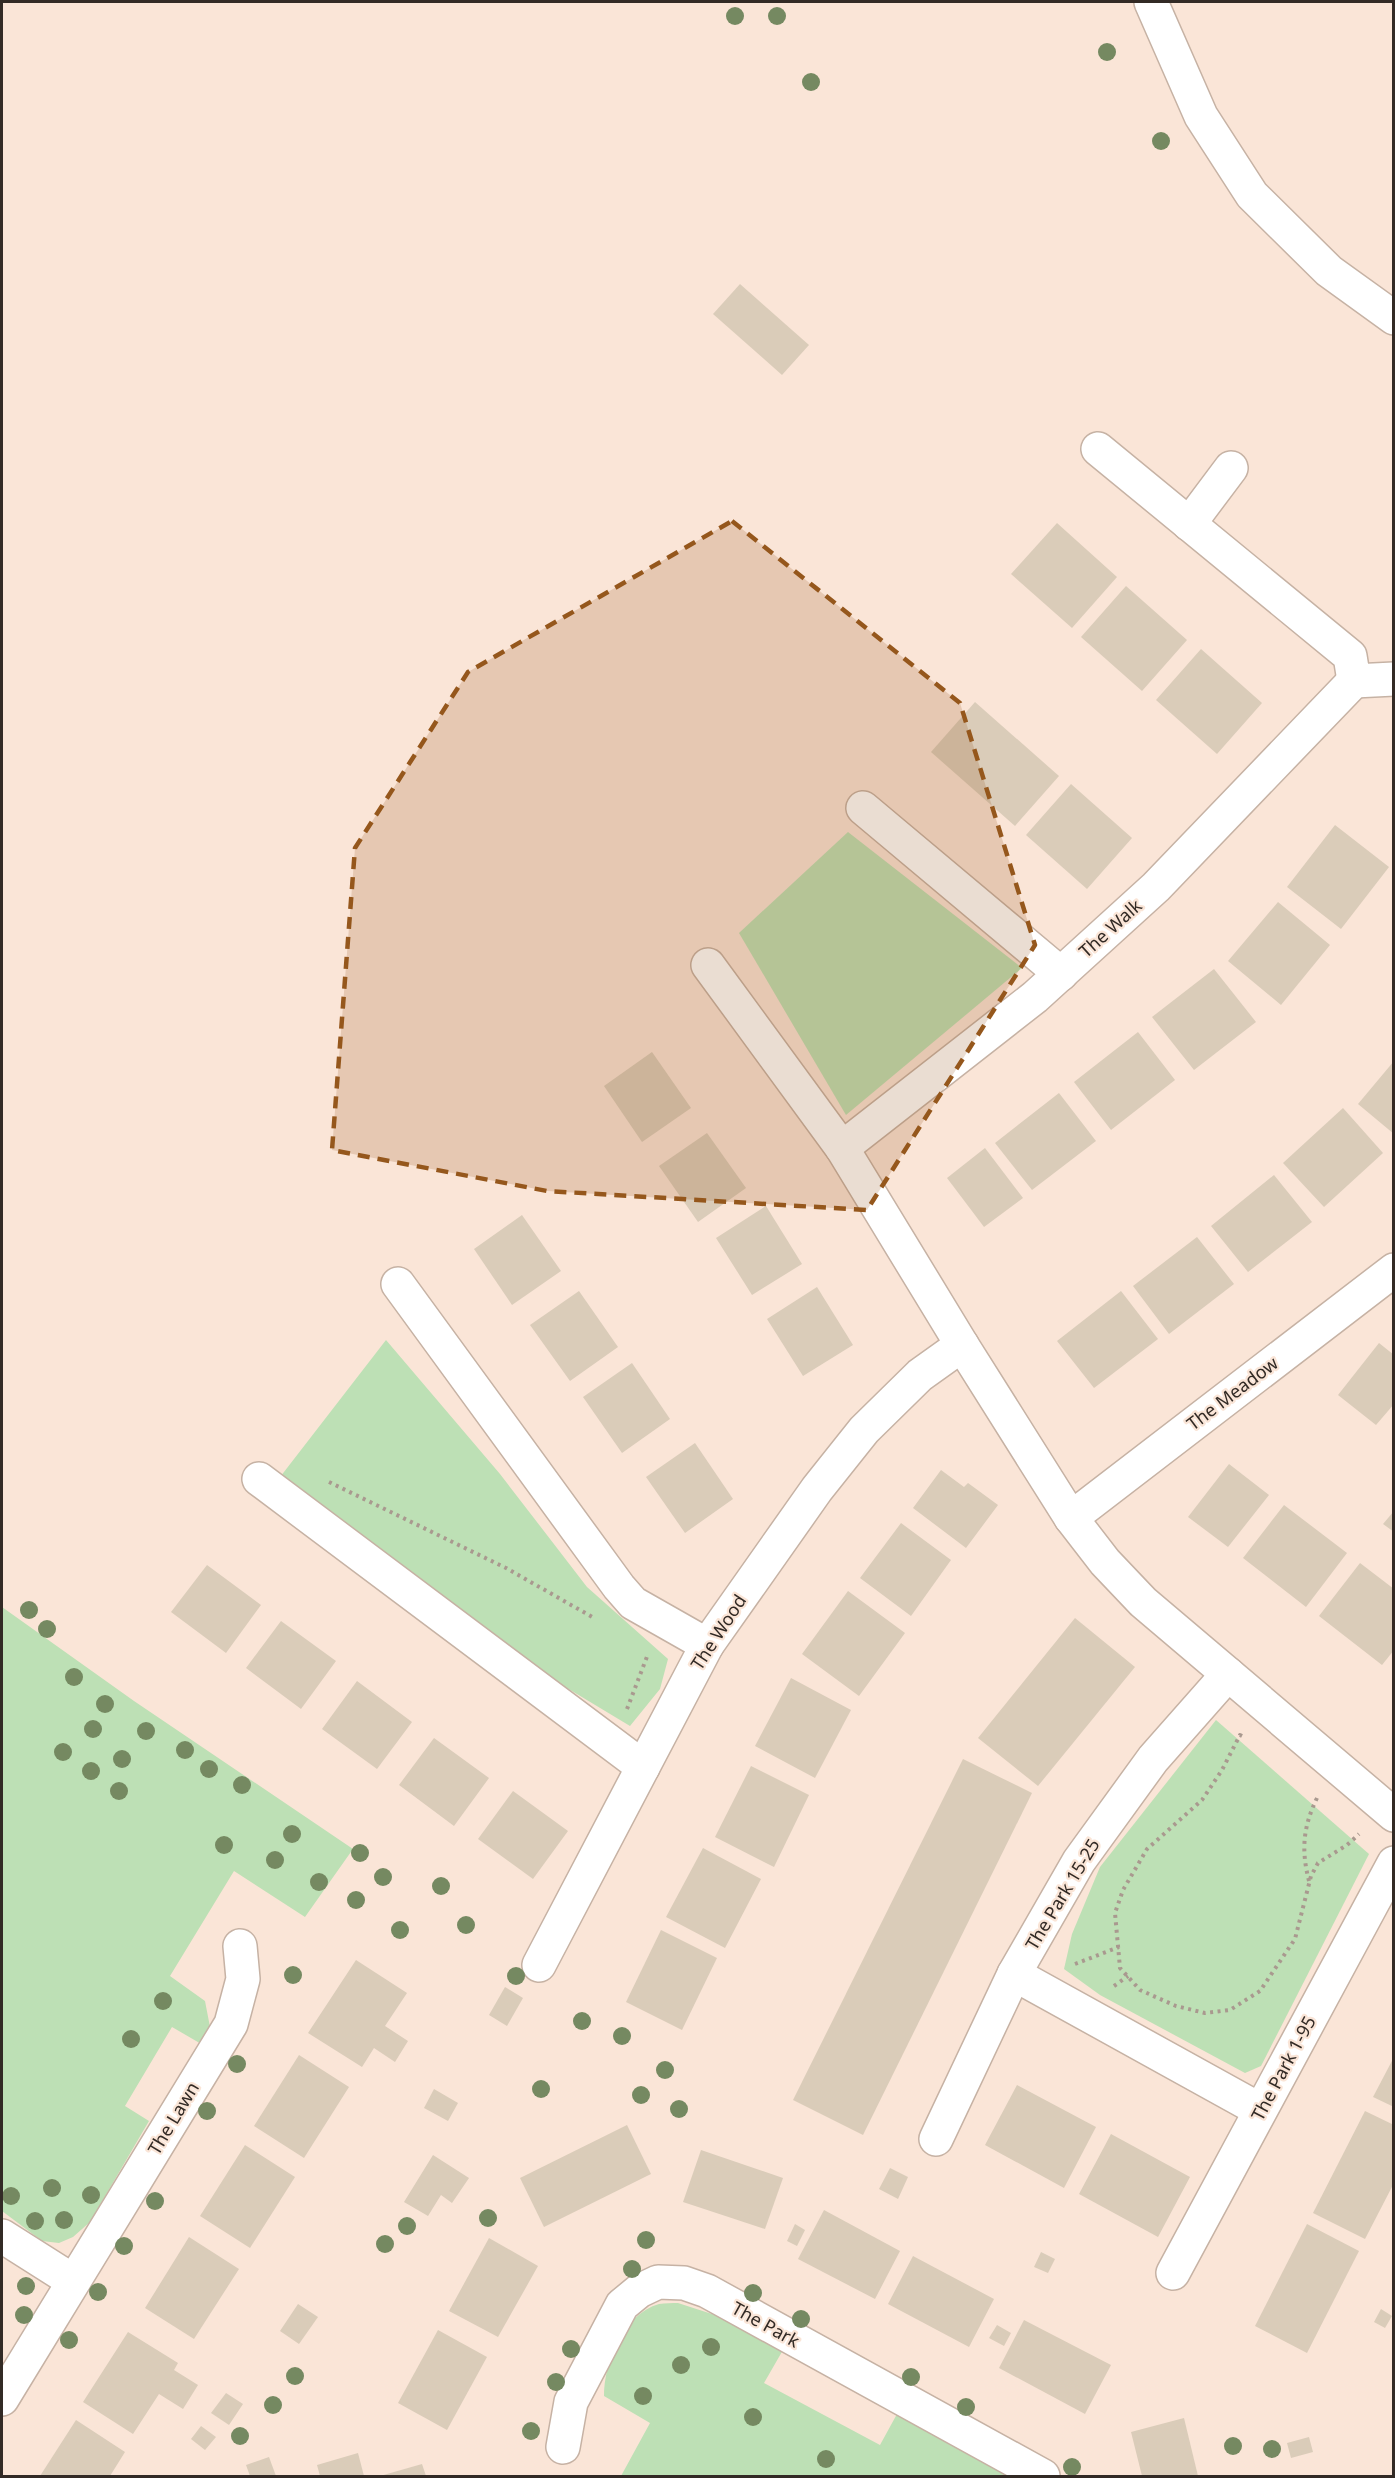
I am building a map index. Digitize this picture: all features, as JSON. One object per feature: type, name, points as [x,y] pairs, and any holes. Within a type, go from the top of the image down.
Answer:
[{"type":"street","points":[[1151,2],[1201,116],[1252,195],[1329,271],[1394,318]]},
{"type":"street","points":[[1098,449],[1350,656],[1354,681],[1394,679]]},
{"type":"street","points":[[1189,524],[1232,468]]},
{"type":"street","name":"The Walk","points":[[842,1148],[1035,997],[1061,974],[1156,887],[1354,681]]},
{"type":"street","points":[[863,808],[1061,974]]},
{"type":"street","points":[[708,965],[842,1148],[1071,1518],[1105,1562],[1143,1602],[1390,1812]]},
{"type":"street","name":"The Meadow","points":[[1071,1518],[1394,1270]]},
{"type":"street","points":[[398,1284],[619,1587],[633,1603],[706,1645]]},
{"type":"street","name":"The Wood","points":[[539,1965],[706,1645],[817,1489],[864,1430],[920,1375],[962,1345]]},
{"type":"street","points":[[259,1479],[643,1767]]},
{"type":"street","name":"The Park 15-25","points":[[936,2139],[1014,1974],[1079,1861],[1153,1759],[1228,1674]]},
{"type":"street","name":"The Park 1-95","points":[[1173,2273],[1394,1863]]},
{"type":"street","name":"The Lawn","points":[[2,2399],[231,2024],[243,1979],[240,1946]]},
{"type":"street","points":[[1014,1974],[1260,2110]]},
{"type":"street","points":[[2,2236],[73,2281]]},
{"type":"street","name":"The Park","points":[[563,2447],[571,2402],[621,2305],[639,2291],[658,2282],[684,2283],[707,2291],[1043,2476]]},
{"type":"path","points":[[324,1480],[506,1568],[598,1620]]},
{"type":"path","points":[[613,1746],[650,1649],[668,1624]]},
{"type":"path","points":[[1249,1741],[1240,1734],[1222,1770],[1202,1800],[1147,1849],[1123,1890],[1115,1913],[1120,1968],[1140,1990],[1176,2006],[1204,2013],[1230,2010],[1260,1991],[1295,1939],[1309,1882],[1318,1863],[1347,1845],[1390,1812]]},
{"type":"path","points":[[1309,1882],[1303,1841],[1308,1817],[1318,1795],[1327,1802]]},
{"type":"path","points":[[1064,1969],[1119,1947]]},
{"type":"highlighted area","points":[[732,521],[960,703],[1035,945],[867,1210],[547,1191],[332,1150],[355,848],[468,672]]},
{"type":"green space","points":[[848,832],[1022,968],[846,1115],[739,933]]},
{"type":"green space","points":[[386,1340],[500,1474],[587,1587],[668,1659],[660,1689],[630,1726],[502,1649],[277,1481]]},
{"type":"green space","points":[[2,1607],[134,1701],[353,1849],[305,1917],[234,1871],[170,1976],[205,2001],[210,2027],[203,2045],[172,2027],[125,2106],[149,2121],[90,2222],[73,2237],[59,2243],[42,2241],[2,2211]]},
{"type":"green space","points":[[1216,1720],[1369,1854],[1261,2066],[1245,2073],[1100,1995],[1064,1969],[1072,1934],[1100,1867]]},
{"type":"green space","points":[[678,2303],[715,2315],[783,2350],[764,2383],[880,2445],[897,2414],[1015,2476],[621,2476],[650,2423],[604,2396],[612,2355],[626,2329],[646,2309],[659,2304]]},
{"type":"building","points":[[740,284],[809,345],[782,375],[713,314]]},
{"type":"building","points":[[1057,523],[1117,577],[1072,628],[1011,574]]},
{"type":"building","points":[[1126,586],[1187,640],[1142,691],[1081,637]]},
{"type":"building","points":[[1201,649],[1262,703],[1217,754],[1156,700]]},
{"type":"building","points":[[975,702],[1059,776],[1015,826],[931,752]]},
{"type":"building","points":[[1071,784],[1132,838],[1087,889],[1026,835]]},
{"type":"building","points":[[1335,825],[1389,867],[1341,929],[1287,887]]},
{"type":"building","points":[[1278,902],[1330,945],[1281,1005],[1228,961]]},
{"type":"building","points":[[1214,969],[1256,1022],[1194,1070],[1152,1017]]},
{"type":"building","points":[[1138,1032],[1175,1080],[1111,1130],[1074,1082]]},
{"type":"building","points":[[652,1052],[691,1108],[642,1142],[604,1086]]},
{"type":"building","points":[[1394,1061],[1394,1134],[1358,1104]]},
{"type":"building","points":[[1059,1093],[1096,1141],[1032,1190],[995,1143]]},
{"type":"building","points":[[1343,1108],[1383,1153],[1324,1207],[1283,1163]]},
{"type":"building","points":[[707,1133],[746,1188],[698,1222],[659,1166]]},
{"type":"building","points":[[985,1148],[1023,1198],[984,1227],[947,1178]]},
{"type":"building","points":[[1274,1175],[1312,1222],[1248,1272],[1211,1226]]},
{"type":"building","points":[[766,1206],[802,1264],[752,1295],[716,1238]]},
{"type":"building","points":[[522,1215],[561,1271],[512,1305],[474,1249]]},
{"type":"building","points":[[1197,1237],[1234,1284],[1169,1334],[1133,1286]]},
{"type":"building","points":[[817,1287],[853,1345],[803,1376],[767,1319]]},
{"type":"building","points":[[579,1291],[618,1347],[570,1381],[530,1325]]},
{"type":"building","points":[[1121,1291],[1158,1339],[1094,1388],[1057,1341]]},
{"type":"building","points":[[1379,1343],[1394,1355],[1394,1404],[1376,1425],[1338,1395]]},
{"type":"building","points":[[632,1363],[670,1419],[622,1453],[583,1397]]},
{"type":"building","points":[[695,1443],[733,1499],[685,1533],[646,1477]]},
{"type":"building","points":[[1229,1464],[1269,1495],[1228,1547],[1188,1517]]},
{"type":"building","points":[[941,1470],[964,1487],[968,1483],[998,1505],[966,1548],[913,1508]]},
{"type":"building","points":[[1284,1505],[1347,1553],[1306,1607],[1243,1558]]},
{"type":"building","points":[[1394,1511],[1394,1532],[1383,1524]]},
{"type":"building","points":[[901,1523],[951,1560],[911,1616],[860,1578]]},
{"type":"building","points":[[1360,1563],[1394,1589],[1394,1650],[1382,1665],[1319,1616]]},
{"type":"building","points":[[207,1565],[261,1605],[226,1653],[171,1612]]},
{"type":"building","points":[[848,1591],[905,1633],[859,1696],[802,1654]]},
{"type":"building","points":[[1075,1618],[1135,1667],[1038,1786],[978,1738]]},
{"type":"building","points":[[281,1621],[336,1661],[301,1709],[246,1668]]},
{"type":"building","points":[[791,1678],[851,1710],[815,1778],[755,1746]]},
{"type":"building","points":[[357,1681],[412,1722],[377,1769],[322,1729]]},
{"type":"building","points":[[434,1738],[489,1778],[454,1826],[399,1785]]},
{"type":"building","points":[[963,1759],[1032,1793],[863,2135],[793,2100]]},
{"type":"building","points":[[751,1766],[809,1795],[774,1867],[715,1837]]},
{"type":"building","points":[[513,1791],[568,1831],[533,1879],[478,1839]]},
{"type":"building","points":[[703,1848],[761,1879],[725,1948],[666,1917]]},
{"type":"building","points":[[661,1930],[717,1958],[682,2030],[626,2002]]},
{"type":"building","points":[[356,1960],[407,1993],[385,2026],[408,2041],[395,2062],[374,2048],[362,2067],[308,2033]]},
{"type":"building","points":[[505,1987],[523,1998],[507,2026],[489,2015]]},
{"type":"building","points":[[299,2055],[349,2087],[304,2158],[254,2126]]},
{"type":"building","points":[[1394,2057],[1394,2107],[1373,2097]]},
{"type":"building","points":[[1017,2085],[1096,2127],[1064,2188],[985,2145]]},
{"type":"building","points":[[434,2089],[458,2103],[448,2121],[424,2108]]},
{"type":"building","points":[[1365,2111],[1394,2125],[1394,2183],[1365,2239],[1313,2213]]},
{"type":"building","points":[[627,2125],[651,2174],[544,2227],[520,2178]]},
{"type":"building","points":[[1111,2134],[1190,2177],[1158,2237],[1079,2194]]},
{"type":"building","points":[[245,2145],[295,2177],[250,2248],[200,2216]]},
{"type":"building","points":[[701,2150],[783,2178],[765,2229],[683,2202]]},
{"type":"building","points":[[433,2155],[469,2178],[452,2203],[441,2195],[428,2216],[404,2202]]},
{"type":"building","points":[[890,2168],[908,2177],[898,2199],[879,2189]]},
{"type":"building","points":[[824,2210],[900,2251],[875,2299],[798,2259]]},
{"type":"building","points":[[795,2224],[805,2230],[797,2246],[787,2241]]},
{"type":"building","points":[[1307,2224],[1359,2251],[1307,2353],[1255,2326]]},
{"type":"building","points":[[189,2237],[239,2269],[194,2339],[145,2308]]},
{"type":"building","points":[[489,2238],[538,2266],[498,2337],[449,2311]]},
{"type":"building","points":[[1041,2252],[1055,2259],[1048,2273],[1034,2267]]},
{"type":"building","points":[[913,2256],[994,2299],[969,2347],[888,2304]]},
{"type":"building","points":[[298,2304],[318,2317],[299,2344],[280,2331]]},
{"type":"building","points":[[1381,2309],[1392,2316],[1385,2328],[1374,2322]]},
{"type":"building","points":[[1024,2320],[1111,2365],[1085,2414],[999,2368]]},
{"type":"building","points":[[997,2325],[1011,2333],[1004,2346],[989,2338]]},
{"type":"building","points":[[438,2330],[487,2357],[447,2430],[398,2403]]},
{"type":"building","points":[[128,2332],[178,2363],[174,2370],[198,2385],[183,2409],[159,2394],[133,2434],[83,2402]]},
{"type":"building","points":[[226,2393],[243,2404],[229,2425],[211,2413]]},
{"type":"building","points":[[1184,2418],[1198,2476],[1142,2476],[1131,2432]]},
{"type":"building","points":[[76,2420],[125,2452],[110,2476],[40,2476]]},
{"type":"building","points":[[201,2426],[216,2437],[205,2450],[191,2439]]},
{"type":"building","points":[[1309,2437],[1313,2452],[1291,2458],[1287,2443]]},
{"type":"building","points":[[358,2453],[364,2476],[320,2476],[317,2465]]},
{"type":"building","points":[[269,2457],[276,2476],[250,2476],[246,2465]]},
{"type":"building","points":[[422,2464],[426,2476],[380,2476]]}]
